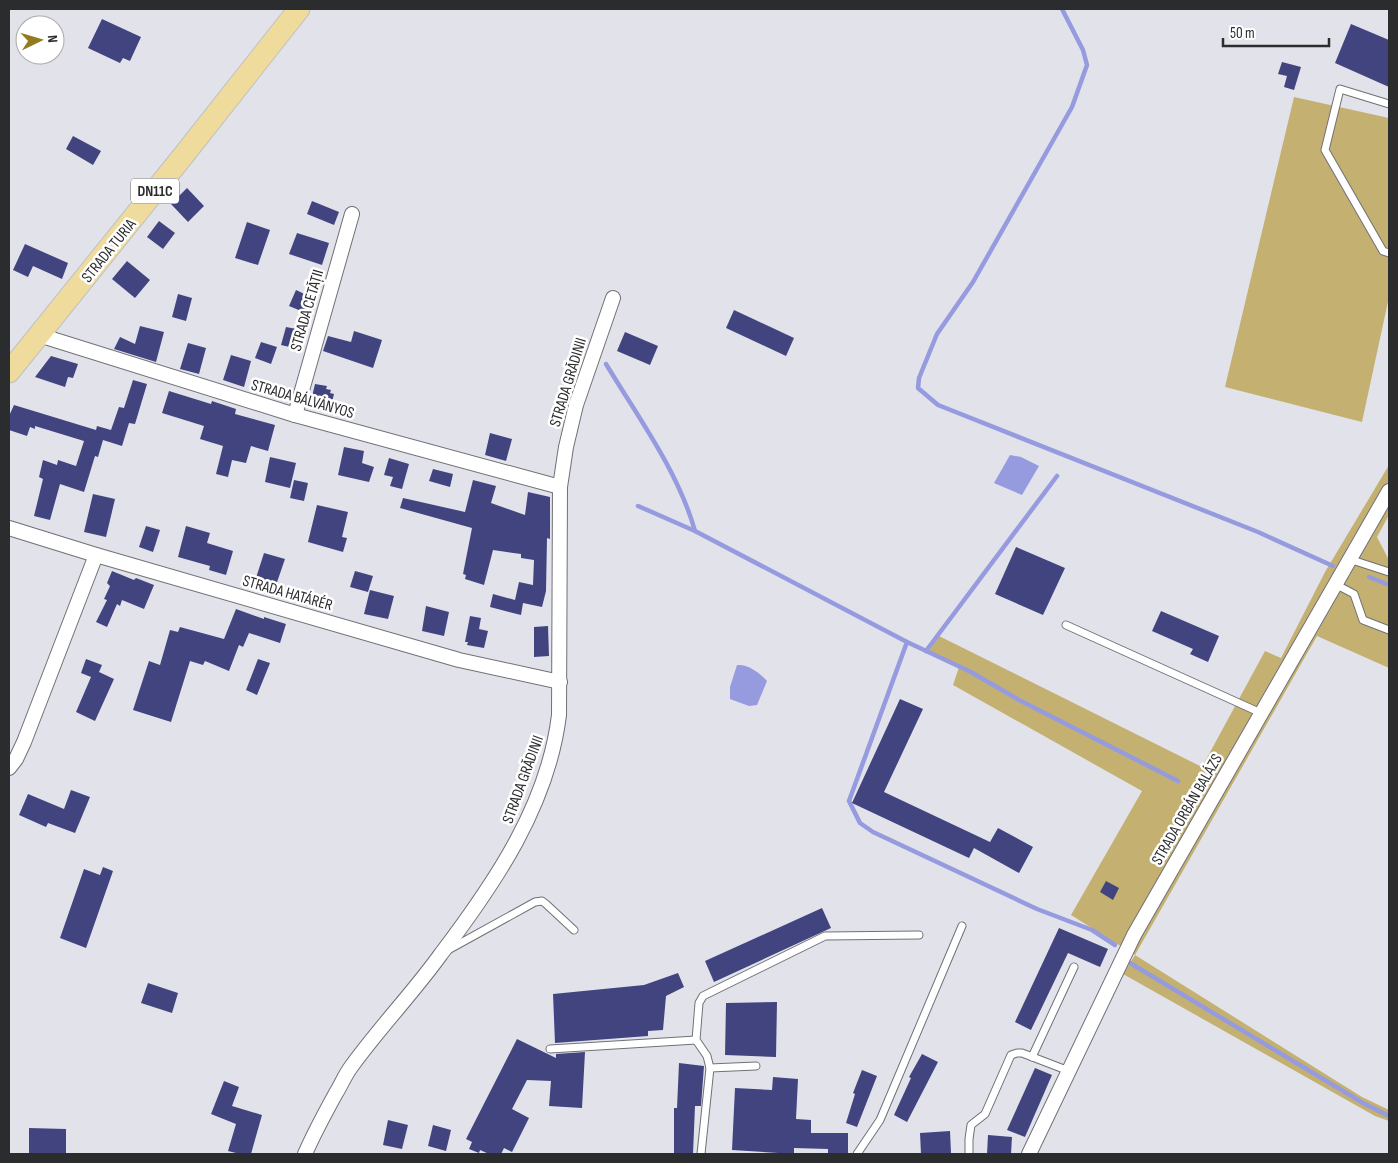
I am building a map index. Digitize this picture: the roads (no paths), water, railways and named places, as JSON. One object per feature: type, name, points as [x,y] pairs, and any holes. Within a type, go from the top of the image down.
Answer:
[{"type":"main road","name":"STRADA TURIA","points":[[9,372],[299,9]]},
{"type":"street","name":"STRADA CETĂȚII","points":[[295,415],[352,214]]},
{"type":"street","name":"STRADA GRĂDINII","points":[[305,1154],[350,1068],[441,954],[496,875],[522,831],[545,777],[557,736],[559,715],[560,487],[566,447],[576,406],[613,298]]},
{"type":"street","name":"STRADA BÁLVÁNYOS","points":[[39,335],[295,415],[560,487]]},
{"type":"street","name":"STRADA ORBÁN BALÁZS","points":[[1029,1154],[1134,935],[1389,491]]},
{"type":"street","name":"STRADA HATÁRÉR","points":[[9,528],[459,660],[560,682]]},
{"type":"street","points":[[9,768],[24,742],[96,555]]},
{"type":"lane","points":[[1389,104],[1340,88],[1325,150],[1383,252],[1389,253]]},
{"type":"lane","points":[[1349,559],[1389,572]]},
{"type":"lane","points":[[1335,584],[1354,594],[1363,620],[1389,630]]},
{"type":"lane","points":[[1066,625],[1261,713]]},
{"type":"lane","points":[[441,954],[535,902],[542,901],[574,930]]},
{"type":"lane","points":[[857,1154],[880,1120],[962,926]]},
{"type":"lane","points":[[701,1154],[710,1068],[707,1056],[696,1040],[699,1003],[703,996],[825,936],[919,934]]},
{"type":"lane","points":[[1032,1057],[1074,967]]},
{"type":"lane","points":[[550,1049],[696,1040]]},
{"type":"lane","points":[[969,1154],[968,1138],[971,1126],[985,1114],[1011,1055],[1017,1052],[1022,1053],[1069,1071]]},
{"type":"lane","points":[[710,1068],[756,1066]]},
{"type":"water","points":[[1010,455],[1021,457],[1039,466],[1022,495],[994,483]]},
{"type":"water","points":[[737,665],[754,670],[767,681],[757,705],[749,706],[730,699],[730,687]]},
{"type":"waterway","points":[[1062,9],[1083,50],[1087,65],[1072,107],[973,282],[937,334],[919,378],[918,388],[938,405],[1258,532],[1333,566]]},
{"type":"waterway","points":[[606,364],[668,466],[688,509],[695,531]]},
{"type":"waterway","points":[[926,651],[1057,476]]},
{"type":"waterway","points":[[638,506],[695,531],[907,642],[849,801],[860,823],[873,832],[1037,909],[1092,930],[1115,945]]},
{"type":"waterway","points":[[1369,577],[1389,585]]},
{"type":"waterway","points":[[907,642],[971,672],[1019,700],[1178,781]]},
{"type":"waterway","points":[[1130,963],[1363,1103],[1389,1116]]}]
